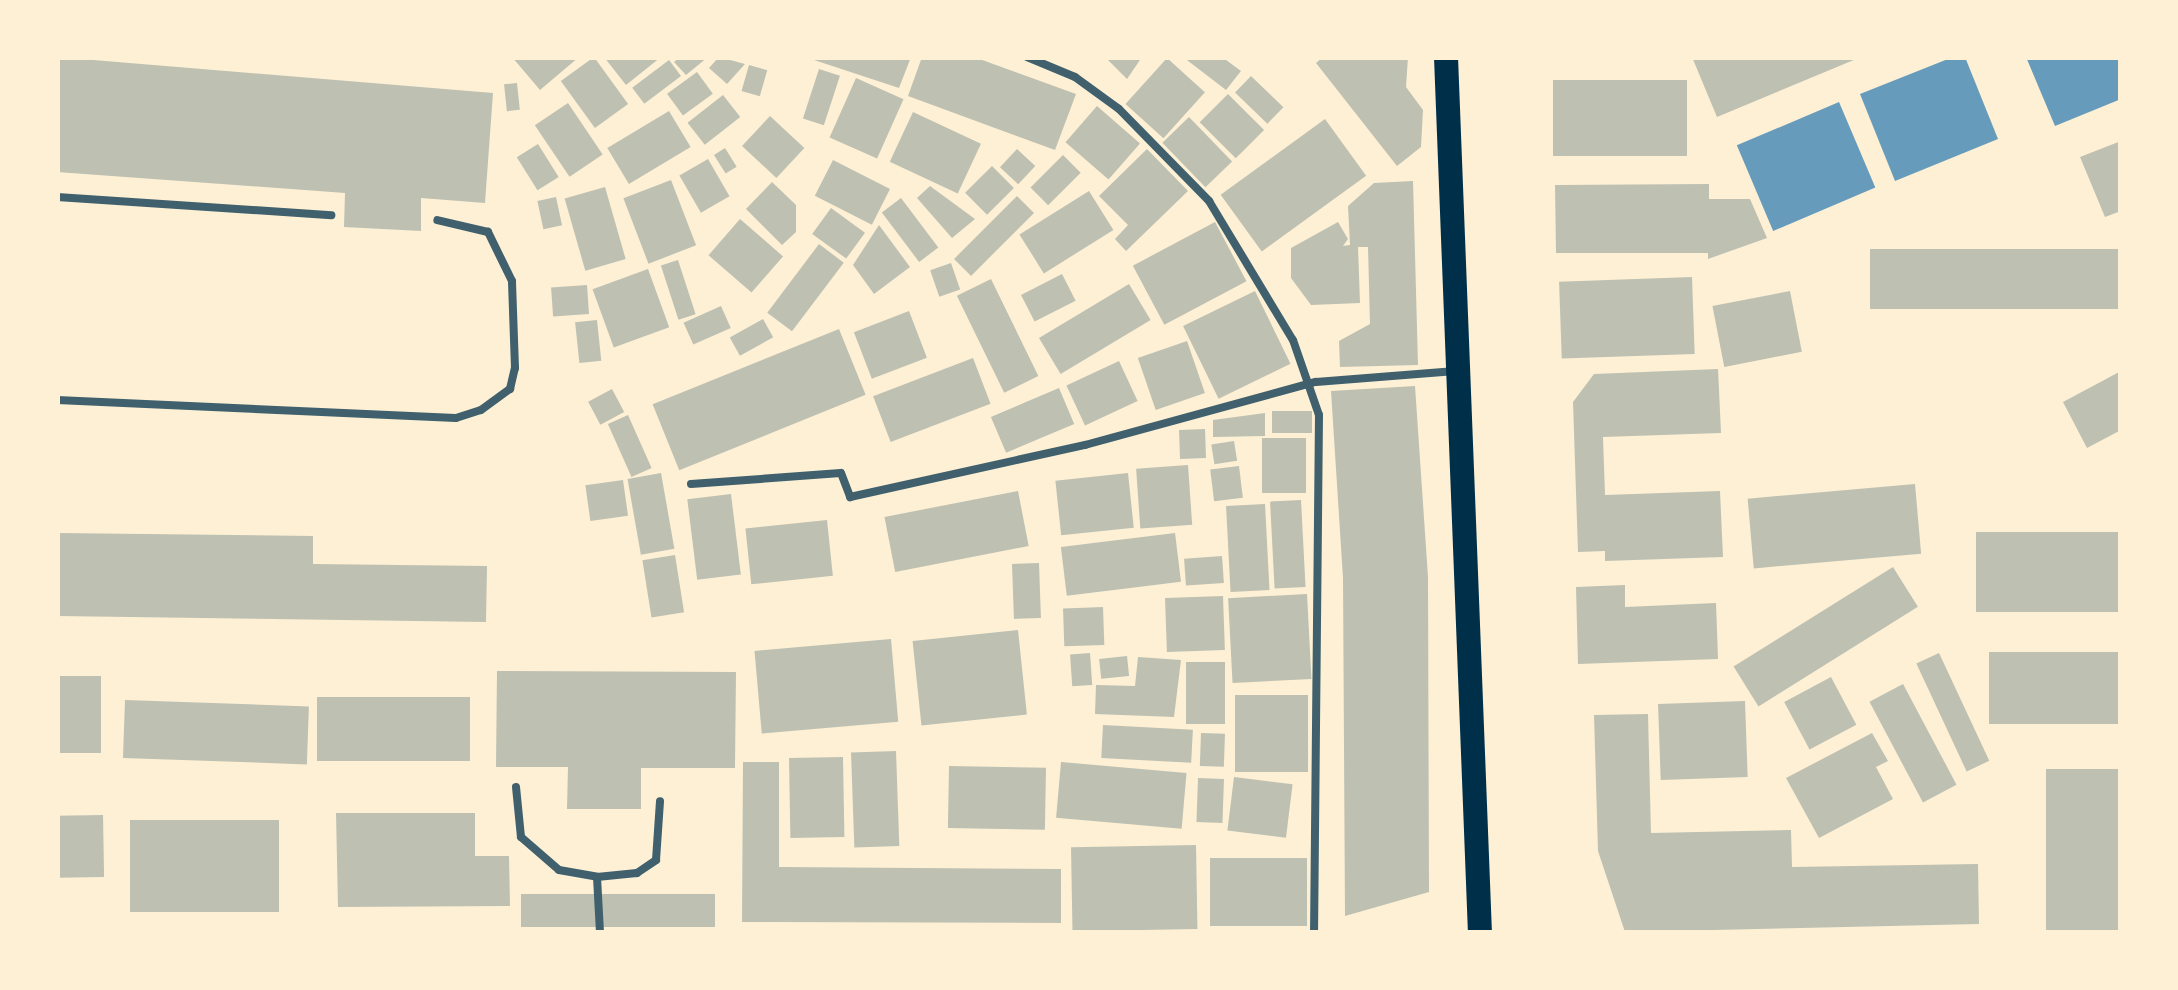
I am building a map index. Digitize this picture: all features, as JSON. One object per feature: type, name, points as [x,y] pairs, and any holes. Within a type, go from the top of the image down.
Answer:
[{"type":"main road","points":[[1446,57],[1480,933]]},
{"type":"lane","points":[[1027,57],[1075,77],[1119,110],[1209,201],[1293,340],[1319,416],[1314,933]]},
{"type":"lane","points":[[57,197],[332,215]]},
{"type":"lane","points":[[58,399],[456,418],[482,410],[510,389],[515,368],[512,281],[488,232],[436,220]]},
{"type":"lane","points":[[691,484],[841,473],[850,497],[1085,445],[1316,382],[1458,371]]},
{"type":"lane","points":[[516,787],[521,837],[559,870],[597,877],[637,873],[656,860],[660,801]]},
{"type":"lane","points":[[597,877],[600,933]]},
{"type":"water","points":[[1953,57],[1965,57],[1998,139],[1895,181],[1860,94]]},
{"type":"water","points":[[2026,57],[2121,57],[2121,99],[2055,126]]},
{"type":"water","points":[[1839,102],[1875,188],[1773,231],[1737,145]]},
{"type":"building","points":[[57,57],[493,93],[485,203],[421,198],[421,231],[344,227],[345,193],[57,172]]},
{"type":"building","points":[[512,57],[579,57],[540,90]]},
{"type":"building","points":[[594,57],[628,104],[595,128],[561,81]]},
{"type":"building","points":[[604,57],[661,57],[626,85]]},
{"type":"building","points":[[680,57],[708,57],[686,75],[674,62]]},
{"type":"building","points":[[719,57],[745,64],[727,84],[709,68]]},
{"type":"building","points":[[805,57],[911,57],[899,88]]},
{"type":"building","points":[[922,57],[974,57],[1076,94],[1055,150],[908,96]]},
{"type":"building","points":[[1105,57],[1142,57],[1127,79]]},
{"type":"building","points":[[1183,57],[1222,57],[1241,71],[1226,90]]},
{"type":"building","points":[[1323,57],[1408,57],[1406,87],[1423,110],[1421,147],[1397,166],[1316,63]]},
{"type":"building","points":[[1692,57],[1861,57],[1717,117]]},
{"type":"building","points":[[1167,58],[1205,92],[1163,138],[1126,104]]},
{"type":"building","points":[[669,60],[681,76],[644,104],[632,88]]},
{"type":"building","points":[[749,65],[767,70],[760,96],[742,91]]},
{"type":"building","points":[[819,69],[840,76],[824,125],[803,118]]},
{"type":"building","points":[[697,72],[713,94],[683,116],[667,94]]},
{"type":"building","points":[[1251,76],[1283,107],[1267,124],[1235,93]]},
{"type":"building","points":[[856,78],[904,99],[877,159],[830,137]]},
{"type":"building","points":[[1553,80],[1687,80],[1687,156],[1553,156]]},
{"type":"building","points":[[517,83],[520,110],[507,111],[504,84]]},
{"type":"building","points":[[1228,94],[1264,130],[1236,158],[1200,122]]},
{"type":"building","points":[[723,95],[740,117],[705,145],[688,123]]},
{"type":"building","points":[[568,103],[603,154],[570,177],[535,125]]},
{"type":"building","points":[[1097,106],[1140,143],[1109,180],[1066,142]]},
{"type":"building","points":[[669,111],[691,147],[629,184],[607,148]]},
{"type":"building","points":[[913,112],[981,144],[958,194],[890,162]]},
{"type":"building","points":[[770,116],[804,148],[776,178],[742,146]]},
{"type":"building","points":[[1189,117],[1232,162],[1205,187],[1162,143]]},
{"type":"building","points":[[1325,119],[1366,176],[1262,251],[1221,195]]},
{"type":"building","points":[[2121,141],[2121,211],[2105,217],[2080,157]]},
{"type":"building","points":[[538,144],[559,177],[537,190],[517,157]]},
{"type":"building","points":[[725,148],[737,167],[726,174],[714,155]]},
{"type":"building","points":[[1017,149],[1035,166],[1018,184],[1000,167]]},
{"type":"building","points":[[1147,149],[1188,191],[1126,251],[1115,239],[1128,225],[1099,196]]},
{"type":"building","points":[[1063,155],[1081,173],[1048,205],[1030,188]]},
{"type":"building","points":[[708,159],[730,196],[701,213],[679,176]]},
{"type":"building","points":[[833,160],[890,189],[872,225],[815,196]]},
{"type":"building","points":[[992,166],[1014,188],[987,215],[965,193]]},
{"type":"building","points":[[671,180],[696,245],[648,264],[623,198]]},
{"type":"building","points":[[1413,181],[1418,365],[1340,367],[1339,341],[1370,324],[1368,247],[1358,247],[1360,303],[1311,305],[1291,278],[1291,248],[1338,222],[1348,239],[1343,246],[1350,245],[1348,206],[1374,183]]},
{"type":"building","points":[[772,182],[796,205],[796,232],[782,245],[746,209]]},
{"type":"building","points":[[1709,184],[1709,199],[1750,199],[1767,238],[1708,259],[1708,253],[1556,253],[1555,185]]},
{"type":"building","points":[[930,186],[975,219],[952,238],[917,198]]},
{"type":"building","points":[[605,187],[626,259],[585,271],[565,199]]},
{"type":"building","points":[[1089,191],[1113,230],[1044,273],[1019,234]]},
{"type":"building","points":[[1017,196],[1034,213],[971,276],[954,259]]},
{"type":"building","points":[[556,197],[562,225],[543,229],[537,201]]},
{"type":"building","points":[[901,198],[938,248],[919,262],[882,212]]},
{"type":"building","points":[[831,208],[865,233],[846,259],[812,234]]},
{"type":"building","points":[[740,219],[783,256],[752,293],[709,255]]},
{"type":"building","points":[[1215,222],[1246,281],[1164,325],[1133,266]]},
{"type":"building","points":[[879,225],[910,267],[874,294],[853,265]]},
{"type":"building","points":[[819,244],[844,263],[792,331],[767,313]]},
{"type":"building","points":[[1870,249],[2121,249],[2121,309],[1870,309]]},
{"type":"building","points":[[678,260],[696,314],[678,320],[661,266]]},
{"type":"building","points":[[951,263],[960,289],[939,297],[930,270]]},
{"type":"building","points":[[648,269],[669,327],[614,347],[593,289]]},
{"type":"building","points":[[1062,274],[1076,301],[1035,322],[1021,295]]},
{"type":"building","points":[[1692,277],[1695,354],[1562,359],[1559,282]]},
{"type":"building","points":[[991,279],[1038,376],[1004,393],[957,296]]},
{"type":"building","points":[[1129,284],[1151,320],[1061,374],[1039,338]]},
{"type":"building","points":[[587,285],[589,314],[553,316],[551,288]]},
{"type":"building","points":[[1255,291],[1291,364],[1219,399],[1183,326]]},
{"type":"building","points":[[1790,291],[1802,352],[1724,367],[1712,306]]},
{"type":"building","points":[[721,306],[731,328],[693,345],[684,323]]},
{"type":"building","points":[[909,311],[927,358],[872,379],[854,332]]},
{"type":"building","points":[[763,319],[773,337],[740,356],[730,337]]},
{"type":"building","points":[[597,320],[601,361],[579,363],[575,322]]},
{"type":"building","points":[[839,329],[866,395],[679,470],[653,404]]},
{"type":"building","points":[[1187,341],[1205,393],[1156,410],[1138,358]]},
{"type":"building","points":[[973,358],[991,404],[891,442],[873,396]]},
{"type":"building","points":[[1119,361],[1138,401],[1085,425],[1066,386]]},
{"type":"building","points":[[1718,369],[1721,433],[1603,437],[1605,495],[1720,491],[1723,557],[1605,561],[1605,551],[1578,552],[1573,402],[1594,374]]},
{"type":"building","points":[[2121,371],[2121,430],[2087,448],[2063,402]]},
{"type":"building","points":[[1415,386],[1428,577],[1429,892],[1345,916],[1343,578],[1331,391]]},
{"type":"building","points":[[1059,388],[1074,424],[1006,453],[991,417]]},
{"type":"building","points":[[612,389],[624,412],[600,425],[588,402]]},
{"type":"building","points":[[1272,411],[1312,411],[1312,433],[1272,433]]},
{"type":"building","points":[[1265,413],[1265,436],[1213,437],[1213,420]]},
{"type":"building","points":[[628,415],[652,468],[631,477],[608,424]]},
{"type":"building","points":[[1205,429],[1206,458],[1180,459],[1179,430]]},
{"type":"building","points":[[1262,438],[1306,438],[1306,493],[1262,493]]},
{"type":"building","points":[[1234,441],[1237,461],[1214,464],[1211,445]]},
{"type":"building","points":[[1188,465],[1192,525],[1140,528],[1136,469]]},
{"type":"building","points":[[1239,466],[1243,498],[1214,501],[1210,470]]},
{"type":"building","points":[[661,473],[674,549],[641,555],[628,479]]},
{"type":"building","points":[[1128,473],[1134,528],[1061,535],[1055,481]]},
{"type":"building","points":[[623,480],[628,516],[590,521],[585,485]]},
{"type":"building","points":[[1915,484],[1921,554],[1754,568],[1748,499]]},
{"type":"building","points":[[1018,491],[1029,546],[895,572],[884,517]]},
{"type":"building","points":[[731,494],[741,574],[697,580],[687,499]]},
{"type":"building","points":[[1301,500],[1306,587],[1275,589],[1270,502]]},
{"type":"building","points":[[1265,504],[1270,590],[1231,592],[1226,506]]},
{"type":"building","points":[[827,520],[833,576],[751,584],[745,529]]},
{"type":"building","points":[[1976,532],[2121,532],[2121,612],[1976,612]]},
{"type":"building","points":[[57,533],[313,536],[313,564],[487,566],[486,622],[57,616]]},
{"type":"building","points":[[1175,533],[1181,582],[1067,596],[1061,547]]},
{"type":"building","points":[[675,555],[684,612],[651,617],[642,560]]},
{"type":"building","points":[[1222,556],[1224,583],[1186,586],[1184,559]]},
{"type":"building","points":[[1039,563],[1041,618],[1014,619],[1012,564]]},
{"type":"building","points":[[1893,567],[1918,607],[1758,706],[1734,667]]},
{"type":"building","points":[[1625,585],[1625,607],[1716,603],[1718,659],[1578,664],[1576,587]]},
{"type":"building","points":[[1307,594],[1311,679],[1233,683],[1228,598]]},
{"type":"building","points":[[1223,596],[1225,650],[1167,652],[1165,598]]},
{"type":"building","points":[[1103,607],[1104,645],[1064,646],[1063,608]]},
{"type":"building","points":[[1018,630],[1027,715],[921,726],[913,641]]},
{"type":"building","points":[[891,639],[898,722],[762,734],[755,651]]},
{"type":"building","points":[[1989,652],[2121,652],[2121,724],[1989,724]]},
{"type":"building","points":[[1090,653],[1092,685],[1072,686],[1070,654]]},
{"type":"building","points":[[1939,653],[1989,761],[1967,771],[1916,664]]},
{"type":"building","points":[[1127,656],[1129,676],[1101,679],[1099,659]]},
{"type":"building","points":[[1138,657],[1181,660],[1174,717],[1095,714],[1096,685],[1135,686]]},
{"type":"building","points":[[1186,662],[1225,662],[1225,724],[1186,724]]},
{"type":"building","points":[[497,671],[736,672],[735,768],[641,768],[641,809],[567,809],[568,767],[496,767]]},
{"type":"building","points":[[57,676],[101,676],[101,753],[57,753]]},
{"type":"building","points":[[1831,677],[1856,725],[1810,750],[1784,702]]},
{"type":"building","points":[[1903,684],[1957,785],[1923,802],[1869,702]]},
{"type":"building","points":[[1235,695],[1308,695],[1308,772],[1235,772]]},
{"type":"building","points":[[317,697],[470,697],[470,761],[317,761]]},
{"type":"building","points":[[125,700],[309,706],[307,764],[123,758]]},
{"type":"building","points":[[1745,701],[1748,777],[1661,780],[1658,704]]},
{"type":"building","points":[[1648,714],[1651,833],[1791,830],[1792,867],[1978,864],[1979,924],[1625,932],[1598,851],[1594,715]]},
{"type":"building","points":[[1103,725],[1193,730],[1191,763],[1101,758]]},
{"type":"building","points":[[1201,733],[1225,734],[1224,767],[1200,766]]},
{"type":"building","points":[[1872,733],[1888,761],[1876,767],[1893,799],[1819,838],[1786,778]]},
{"type":"building","points":[[896,751],[899,846],[854,848],[851,753]]},
{"type":"building","points":[[843,757],[844,837],[790,838],[789,758]]},
{"type":"building","points":[[743,762],[779,762],[779,867],[1061,869],[1061,923],[742,922]]},
{"type":"building","points":[[1061,762],[1187,773],[1182,829],[1056,818]]},
{"type":"building","points":[[949,766],[1046,768],[1045,830],[948,828]]},
{"type":"building","points":[[2046,769],[2119,769],[2119,933],[2046,933]]},
{"type":"building","points":[[1234,777],[1293,784],[1286,838],[1227,831]]},
{"type":"building","points":[[1198,778],[1224,779],[1222,823],[1196,822]]},
{"type":"building","points":[[336,813],[475,813],[475,856],[509,856],[510,906],[338,907]]},
{"type":"building","points":[[103,815],[104,877],[58,878],[57,816]]},
{"type":"building","points":[[130,820],[279,820],[279,912],[130,912]]},
{"type":"building","points":[[1196,845],[1197,929],[1072,931],[1071,847]]},
{"type":"building","points":[[1210,858],[1307,858],[1307,926],[1210,926]]},
{"type":"building","points":[[521,894],[715,894],[715,927],[521,927]]}]
